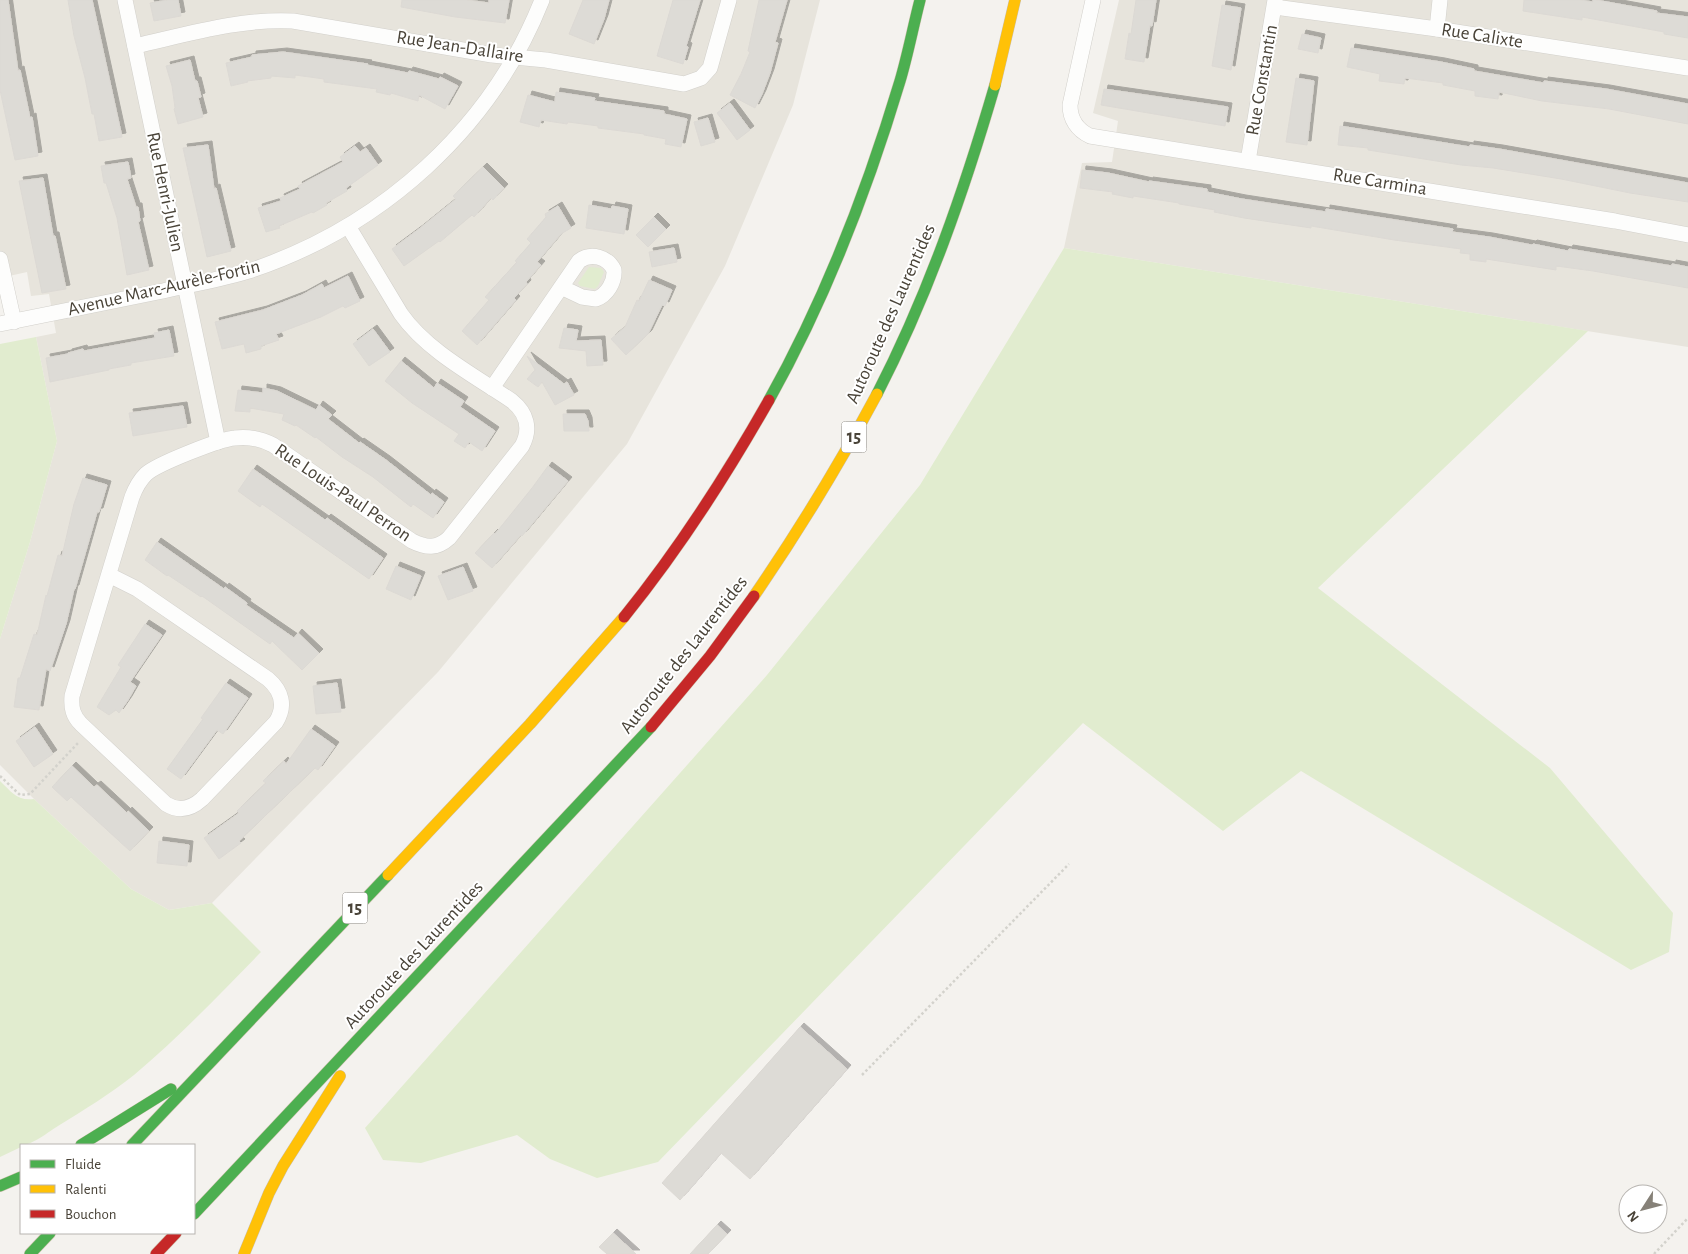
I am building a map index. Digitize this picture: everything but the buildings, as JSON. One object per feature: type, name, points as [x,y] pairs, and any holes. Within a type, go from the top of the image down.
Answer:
[{"type":"highway","name":"15","points":[[133,1144],[530,724],[588,660],[648,586],[699,514],[742,447],[769,399],[803,335],[833,270],[886,127],[920,0]]},
{"type":"highway","name":"Autoroute des Laurentides","points":[[195,1213],[587,798],[655,723],[748,605],[835,471],[884,378],[938,260],[981,138],[997,82],[1015,0]]},
{"type":"highway","points":[[244,1254],[269,1193],[283,1166],[376,1020]]},
{"type":"highway","points":[[84,1144],[206,1067]]},
{"type":"highway","points":[[0,1186],[20,1177]]},
{"type":"highway","points":[[30,1254],[49,1234]]},
{"type":"highway","points":[[156,1254],[175,1234]]},
{"type":"street","name":"Rue Henri-Julien","points":[[125,0],[218,442]]},
{"type":"street","name":"Avenue Marc-Aurèle-Fortin","points":[[7,323],[219,279],[253,269],[315,244],[348,226],[374,210],[400,190],[438,156],[479,110],[515,56],[542,0]]},
{"type":"street","name":"Rue Jean-Dallaire","points":[[134,46],[241,24],[283,20],[492,55],[546,60],[680,84],[690,84],[701,78],[710,68],[729,0]]},
{"type":"street","name":"Rue Carmina","points":[[1093,0],[1070,105],[1071,115],[1075,124],[1086,134],[1100,138],[1616,221],[1688,235]]},
{"type":"street","points":[[1437,29],[1440,0]]},
{"type":"street","name":"Rue Calixte","points":[[1275,3],[1688,68]]},
{"type":"street","name":"Rue Constantin","points":[[1248,161],[1275,3]]},
{"type":"street","name":"Rue Louis-Paul Perron","points":[[109,575],[137,589],[268,679],[276,687],[281,697],[282,712],[276,722],[202,799],[190,808],[180,809],[166,804],[81,724],[73,713],[72,696],[132,498],[143,478],[156,467],[218,442],[243,437],[266,441],[412,541],[423,546],[436,546],[445,542],[453,534],[522,446],[527,435],[527,424],[521,410],[425,342],[411,328],[348,226]]},
{"type":"street","points":[[0,259],[7,323]]},
{"type":"street","points":[[492,388],[562,287]]},
{"type":"path","points":[[0,776],[20,795],[26,796],[81,740]]},
{"type":"path","points":[[862,1076],[1069,864]]},
{"type":"path","points":[[1654,1254],[1688,1218]]},
{"type":"shaded area","points":[[0,0],[820,0],[793,105],[725,266],[627,444],[438,672],[212,903],[169,910],[131,889],[0,765],[0,639],[30,542],[57,441],[36,337],[56,333],[49,294],[31,296],[27,272],[0,278]]},
{"type":"shaded area","points":[[1119,0],[1688,0],[1688,347],[1064,248],[1082,163],[1112,162],[1118,121],[1093,113]]},
{"type":"green space","points":[[1064,248],[1588,331],[1318,588],[1550,768],[1673,913],[1669,952],[1631,970],[1301,771],[1223,831],[1083,723],[658,1162],[597,1178],[550,1159],[517,1135],[421,1163],[383,1160],[365,1128],[767,675],[920,485]]},
{"type":"green space","points":[[589,267],[601,268],[604,272],[595,289],[580,286],[578,283]]},
{"type":"green space","points":[[36,337],[57,441],[30,542],[0,639],[0,344]]},
{"type":"green space","points":[[0,781],[18,797],[34,799],[131,889],[169,910],[212,903],[261,952],[151,1061],[134,1075],[40,1138],[30,1143],[20,1144],[20,1147],[0,1157]]},
{"type":"traffic: fast","points":[[769,400],[826,284],[859,204],[906,61],[920,0]]},
{"type":"traffic: fast","points":[[877,394],[913,319],[944,242],[971,164],[995,85]]},
{"type":"traffic: fast","points":[[195,1213],[651,727]]},
{"type":"traffic: fast","points":[[133,1144],[388,875]]},
{"type":"traffic: fast","points":[[83,1144],[171,1089]]},
{"type":"traffic: fast","points":[[0,1186],[20,1177]]},
{"type":"traffic: fast","points":[[30,1254],[49,1234]]},
{"type":"traffic: slow","points":[[995,85],[1015,0]]},
{"type":"traffic: slow","points":[[754,596],[819,496],[877,394]]},
{"type":"traffic: slow","points":[[388,875],[530,724],[624,617]]},
{"type":"traffic: slow","points":[[244,1254],[269,1193],[283,1166],[340,1076]]},
{"type":"traffic: jam","points":[[624,617],[664,565],[701,512],[769,400]]},
{"type":"traffic: jam","points":[[651,727],[710,656],[754,596]]},
{"type":"traffic: jam","points":[[156,1254],[175,1234]]}]
